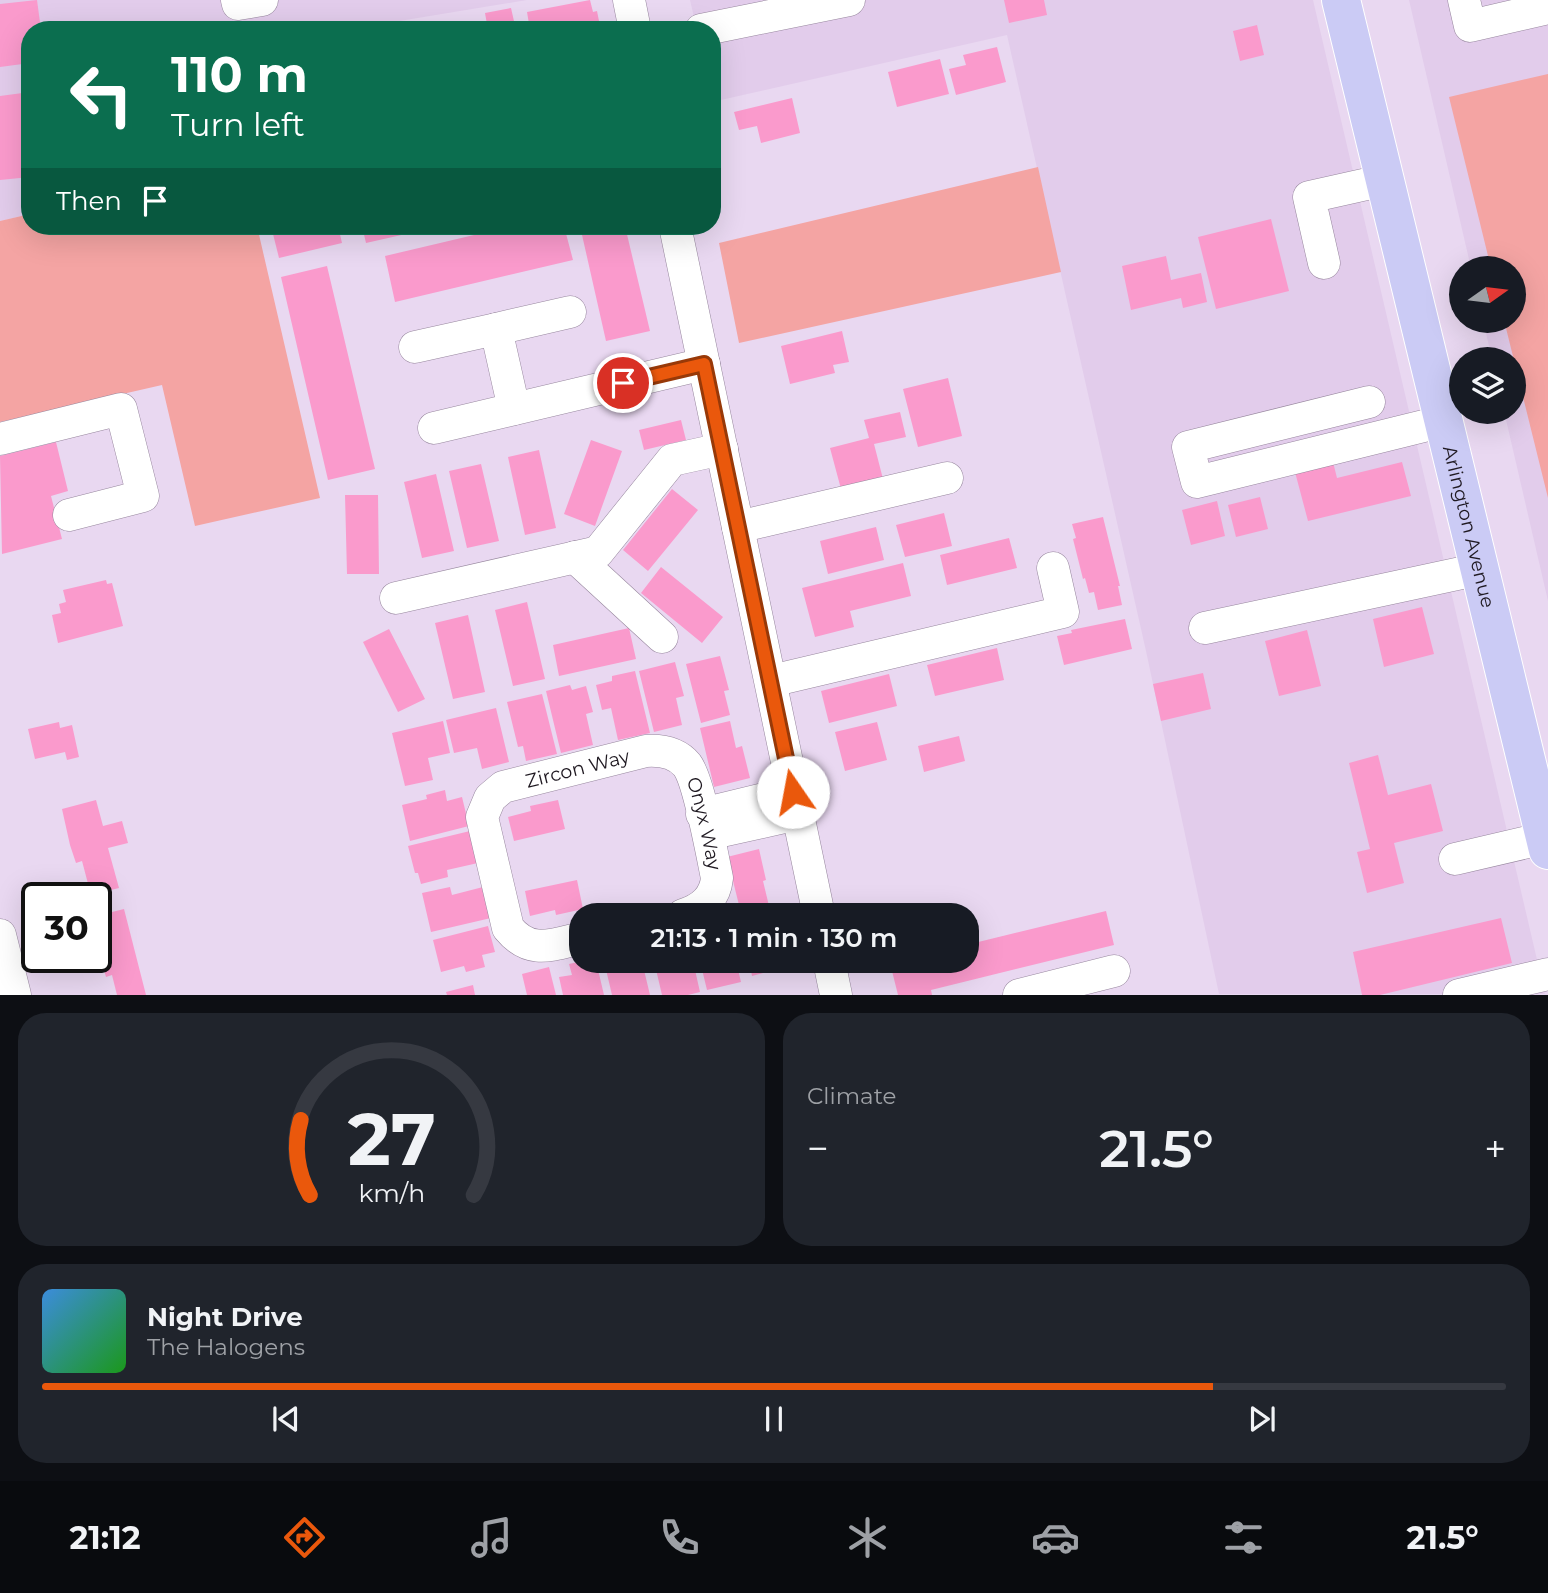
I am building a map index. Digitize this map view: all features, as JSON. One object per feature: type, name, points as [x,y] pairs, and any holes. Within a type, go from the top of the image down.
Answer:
[{"type":"main road","name":"Arlington Avenue","points":[[1341,0],[1547,844]]},
{"type":"street","points":[[237,0],[237,4],[262,0]]},
{"type":"street","points":[[629,0],[633,21]]},
{"type":"street","points":[[721,26],[849,0]]},
{"type":"street","points":[[1464,0],[1470,26],[1548,8]]},
{"type":"street","points":[[1324,263],[1309,197],[1385,180]]},
{"type":"street","points":[[678,235],[817,903]]},
{"type":"street","points":[[415,346],[570,312]]},
{"type":"street","points":[[496,329],[514,409]]},
{"type":"street","points":[[434,428],[704,364]]},
{"type":"street","points":[[1368,402],[1188,447],[1197,482],[1444,421]]},
{"type":"street","points":[[0,439],[121,409],[143,496],[69,515]]},
{"type":"street","points":[[396,598],[598,552],[672,460],[722,449]]},
{"type":"street","points":[[738,527],[947,478]]},
{"type":"street","points":[[575,557],[662,637]]},
{"type":"street","points":[[771,681],[1063,611],[1053,568]]},
{"type":"street","points":[[1205,628],[1480,569]]},
{"type":"street","name":"Zircon Way","points":[[569,941],[544,946],[528,944],[514,935],[505,920],[482,817],[485,805],[496,792],[509,785],[646,751],[662,751],[676,756]]},
{"type":"street","name":"Onyx Way","points":[[676,756],[689,770],[717,878],[712,896],[705,903]]},
{"type":"street","points":[[705,824],[796,803]]},
{"type":"street","points":[[1455,859],[1547,844]]},
{"type":"street","points":[[0,935],[15,995]]},
{"type":"street","points":[[1019,995],[1114,971]]},
{"type":"street","points":[[1459,995],[1548,974]]},
{"type":"shaded area","points":[[0,0],[527,0],[400,21],[21,21],[21,216],[0,221]]},
{"type":"shaded area","points":[[690,0],[1313,0],[1545,994],[1219,994],[1146,651],[1007,35],[721,100],[721,21],[695,21]]},
{"type":"shaded area","points":[[1409,0],[1548,0],[1548,601],[1507,424],[1526,424],[1526,347],[1489,347],[1486,333],[1526,333],[1526,256],[1468,256]]},
{"type":"shaded area","points":[[1548,74],[1548,498],[1526,409],[1526,347],[1511,347],[1507,333],[1526,333],[1526,256],[1488,256],[1449,97]]},
{"type":"shaded area","points":[[1038,167],[1061,272],[739,343],[719,243]]},
{"type":"shaded area","points":[[21,216],[21,235],[259,235],[320,498],[195,526],[162,385],[0,422],[0,221]]},
{"type":"building","points":[[37,0],[40,21],[21,21],[21,64],[0,67],[0,4]]},
{"type":"building","points":[[590,0],[593,12],[597,11],[599,21],[528,21],[527,12]]},
{"type":"building","points":[[1004,0],[1044,0],[1047,15],[1009,23]]},
{"type":"building","points":[[511,8],[514,21],[486,21],[485,13]]},
{"type":"building","points":[[1257,25],[1264,55],[1240,61],[1233,31]]},
{"type":"building","points":[[997,47],[1006,82],[956,95],[949,69],[966,65],[963,55]]},
{"type":"building","points":[[940,59],[949,94],[897,107],[888,72]]},
{"type":"building","points":[[21,93],[21,178],[0,180],[0,96]]},
{"type":"building","points":[[792,98],[800,133],[761,143],[757,126],[739,130],[734,112]]},
{"type":"building","points":[[1271,219],[1289,291],[1216,309],[1198,237]]},
{"type":"building","points":[[273,235],[340,235],[342,243],[279,258]]},
{"type":"building","points":[[364,235],[401,235],[366,243]]},
{"type":"building","points":[[474,235],[566,235],[573,260],[395,302],[385,256]]},
{"type":"building","points":[[582,235],[627,235],[650,331],[606,341]]},
{"type":"building","points":[[1166,256],[1171,280],[1201,273],[1207,302],[1183,308],[1181,298],[1131,310],[1122,266]]},
{"type":"building","points":[[327,266],[375,469],[328,480],[281,277]]},
{"type":"building","points":[[842,331],[849,362],[833,365],[835,373],[790,384],[781,346]]},
{"type":"building","points":[[948,378],[962,436],[918,447],[903,389]]},
{"type":"building","points":[[900,412],[906,437],[874,444],[883,479],[841,489],[830,448],[869,438],[864,420]]},
{"type":"building","points":[[681,420],[686,440],[644,450],[639,430]]},
{"type":"building","points":[[591,440],[622,451],[595,526],[564,514]]},
{"type":"building","points":[[56,442],[68,491],[51,496],[62,539],[2,554],[0,456]]},
{"type":"building","points":[[539,450],[556,528],[525,535],[508,457]]},
{"type":"building","points":[[1333,462],[1337,478],[1402,462],[1411,496],[1308,521],[1295,472]]},
{"type":"building","points":[[481,464],[499,541],[467,548],[449,471]]},
{"type":"building","points":[[436,474],[454,551],[422,558],[404,482]]},
{"type":"building","points":[[672,489],[698,510],[648,571],[623,550]]},
{"type":"building","points":[[345,495],[378,495],[379,574],[347,574]]},
{"type":"building","points":[[1260,497],[1268,529],[1236,537],[1228,505]]},
{"type":"building","points":[[1217,501],[1225,536],[1191,545],[1182,510]]},
{"type":"building","points":[[944,513],[952,546],[905,557],[896,525]]},
{"type":"building","points":[[1103,517],[1122,605],[1098,610],[1094,592],[1089,593],[1085,578],[1083,579],[1072,524]]},
{"type":"building","points":[[876,527],[884,560],[828,574],[820,541]]},
{"type":"building","points":[[1009,538],[1017,568],[947,585],[940,555]]},
{"type":"building","points":[[903,563],[911,596],[850,611],[854,627],[815,637],[802,588]]},
{"type":"building","points":[[661,567],[723,617],[702,643],[641,593]]},
{"type":"building","points":[[106,580],[107,584],[112,583],[123,626],[58,643],[52,615],[61,613],[59,604],[66,602],[63,590]]},
{"type":"building","points":[[527,602],[545,679],[513,686],[495,610]]},
{"type":"building","points":[[1422,607],[1434,654],[1384,667],[1373,619]]},
{"type":"building","points":[[468,615],[485,692],[453,699],[435,623]]},
{"type":"building","points":[[1125,619],[1132,649],[1064,665],[1057,636],[1072,633],[1071,630]]},
{"type":"building","points":[[629,628],[636,659],[559,676],[553,645]]},
{"type":"building","points":[[389,629],[425,699],[398,712],[363,642]]},
{"type":"building","points":[[1307,630],[1321,686],[1279,696],[1265,641]]},
{"type":"building","points":[[997,648],[1004,680],[935,696],[927,665]]},
{"type":"building","points":[[720,656],[729,690],[724,691],[730,715],[701,723],[686,664]]},
{"type":"building","points":[[675,662],[684,696],[676,698],[682,725],[654,732],[639,671]]},
{"type":"building","points":[[635,671],[650,733],[618,740],[611,708],[602,710],[596,685],[612,681],[612,676]]},
{"type":"building","points":[[1203,673],[1211,709],[1161,721],[1153,684]]},
{"type":"building","points":[[889,674],[897,706],[829,723],[821,691]]},
{"type":"building","points":[[570,685],[572,690],[586,686],[593,712],[586,714],[593,745],[561,753],[546,691]]},
{"type":"building","points":[[542,694],[557,754],[526,761],[523,746],[518,747],[507,702]]},
{"type":"building","points":[[496,708],[509,762],[482,769],[477,748],[454,753],[446,720]]},
{"type":"building","points":[[443,721],[450,753],[428,758],[433,780],[405,786],[392,733]]},
{"type":"building","points":[[730,721],[736,748],[742,746],[750,778],[714,787],[700,728]]},
{"type":"building","points":[[59,722],[60,728],[72,725],[79,757],[67,760],[65,752],[35,759],[28,729]]},
{"type":"building","points":[[877,722],[887,760],[845,771],[835,732]]},
{"type":"building","points":[[959,736],[965,761],[924,772],[918,746]]},
{"type":"building","points":[[1378,755],[1388,795],[1431,784],[1443,831],[1394,843],[1404,883],[1367,893],[1357,852],[1370,849],[1349,763]]},
{"type":"building","points":[[445,790],[447,801],[462,797],[469,826],[410,841],[402,805],[427,799],[426,795]]},
{"type":"building","points":[[96,800],[103,826],[122,821],[128,843],[108,848],[119,888],[112,890],[112,882],[88,882],[82,861],[76,863],[62,809]]},
{"type":"building","points":[[558,800],[565,829],[514,841],[508,817],[531,811],[530,806]]},
{"type":"building","points":[[470,831],[478,863],[447,870],[448,877],[421,884],[418,873],[415,873],[408,846]]},
{"type":"building","points":[[759,849],[768,903],[738,903],[727,857]]},
{"type":"building","points":[[577,880],[582,903],[569,903],[569,912],[556,915],[555,910],[530,916],[525,891]]},
{"type":"building","points":[[450,887],[452,895],[483,887],[491,918],[431,932],[422,893]]},
{"type":"building","points":[[124,909],[146,995],[117,995],[112,975],[106,977],[105,973],[112,973],[112,912]]},
{"type":"building","points":[[1106,911],[1114,945],[931,990],[932,995],[898,995],[892,973],[979,973],[979,942]]},
{"type":"building","points":[[1501,918],[1512,963],[1380,995],[1362,995],[1353,952]]},
{"type":"building","points":[[488,926],[495,952],[482,955],[485,967],[466,972],[464,966],[441,972],[433,940]]},
{"type":"building","points":[[549,967],[556,995],[527,995],[522,974]]},
{"type":"building","points":[[599,973],[604,995],[563,995],[559,977]]},
{"type":"building","points":[[607,973],[645,973],[650,995],[612,995]]},
{"type":"building","points":[[657,973],[696,973],[700,992],[662,995]]},
{"type":"building","points":[[703,973],[739,973],[741,982],[707,990]]},
{"type":"building","points":[[473,985],[475,995],[447,995],[446,992]]},
{"type":"route","points":[[623,383],[704,364],[793,792]]}]
